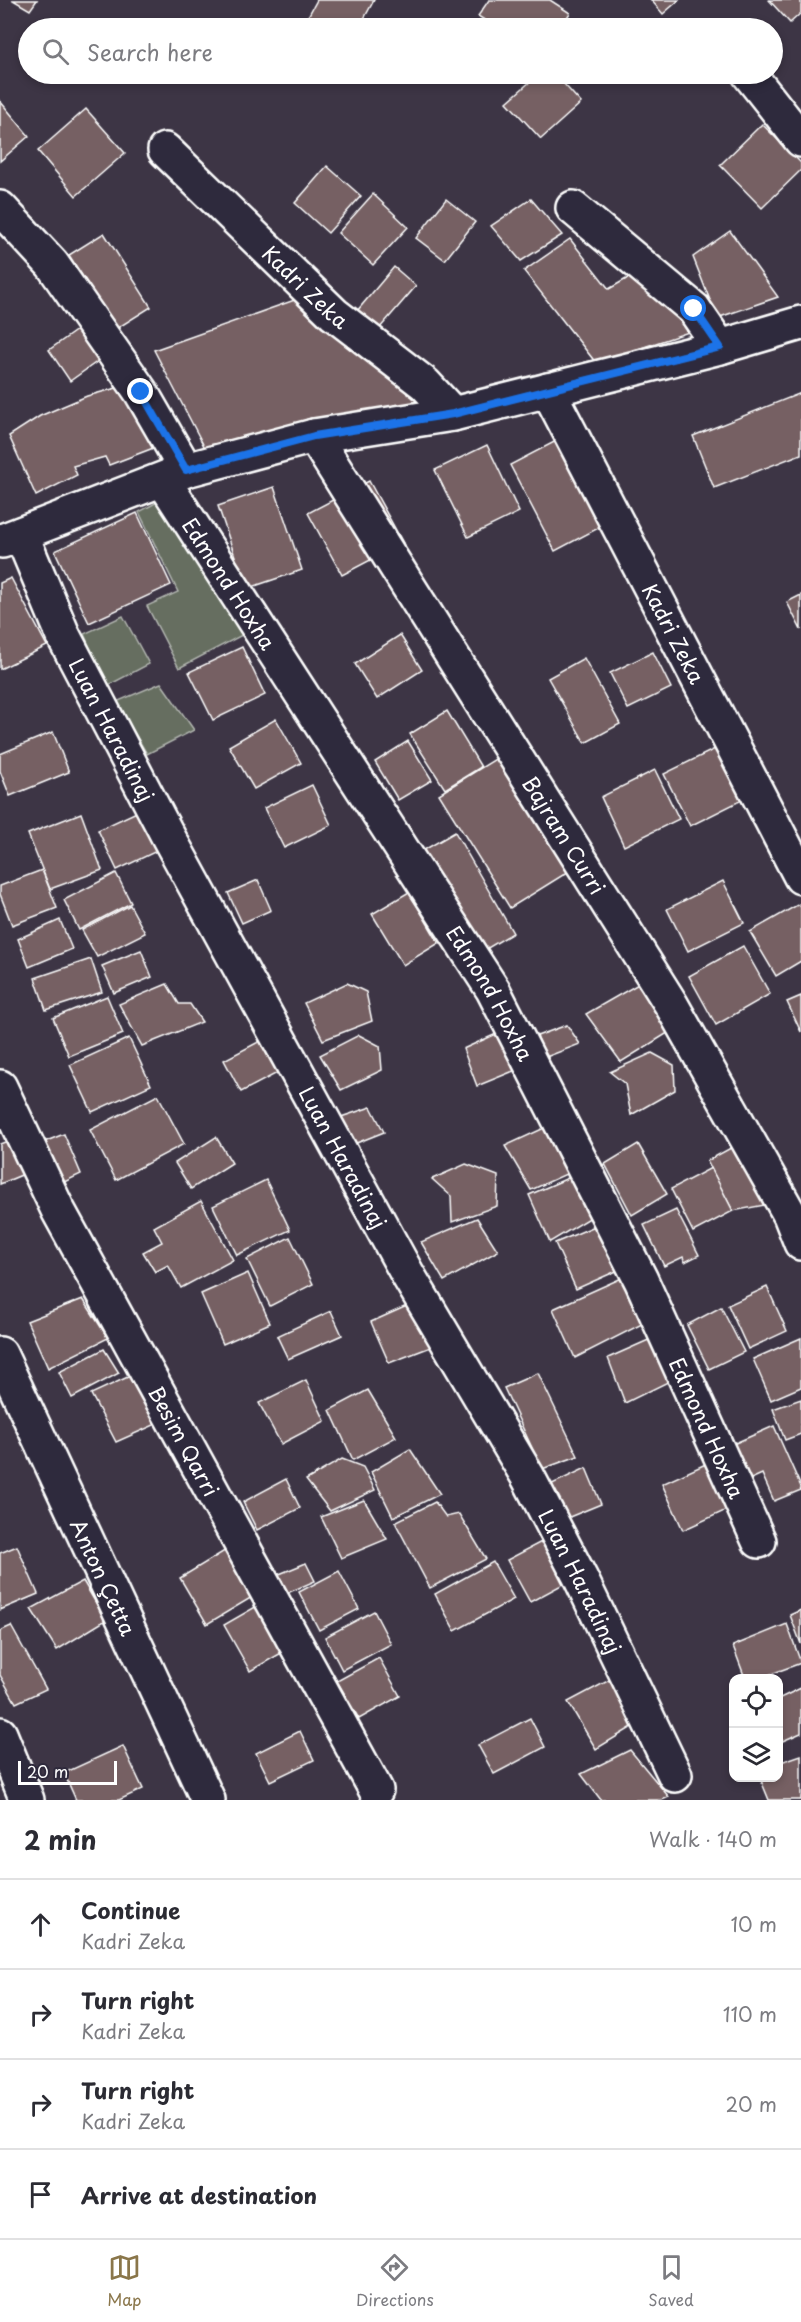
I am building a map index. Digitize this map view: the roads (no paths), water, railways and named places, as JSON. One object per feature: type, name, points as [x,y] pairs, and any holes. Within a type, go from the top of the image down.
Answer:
[{"type":"street","points":[[757,84],[801,140]]},
{"type":"street","name":"Kadri Zeka","points":[[165,150],[334,314],[425,384],[453,414]]},
{"type":"street","points":[[0,208],[52,264],[141,392],[175,475]]},
{"type":"street","points":[[573,208],[694,309],[720,347]]},
{"type":"street","points":[[10,537],[175,475],[314,436],[453,414],[720,347],[801,323]]},
{"type":"street","name":"Kadri Zeka","points":[[548,390],[801,878]]},
{"type":"street","name":"Bajram Curri","points":[[314,436],[671,1004],[789,1215],[801,1244]]},
{"type":"street","name":"Edmond Hoxha","points":[[175,475],[493,990],[641,1280],[759,1541]]},
{"type":"street","name":"Luan Haradinaj","points":[[10,537],[169,838],[408,1275],[528,1477],[580,1577],[675,1775]]},
{"type":"street","name":"Besim Qarri","points":[[0,1088],[58,1210],[376,1790]]},
{"type":"street","name":"Anton Çetta","points":[[0,1354],[208,1800]]},
{"type":"street","points":[[0,1734],[27,1800]]}]
